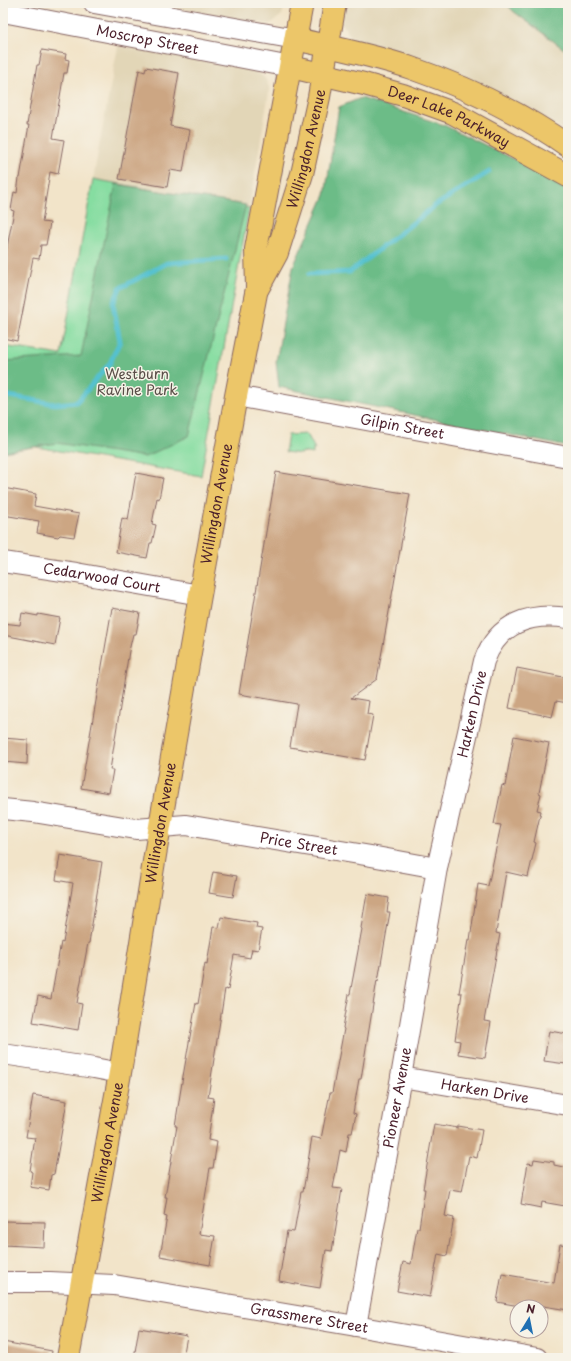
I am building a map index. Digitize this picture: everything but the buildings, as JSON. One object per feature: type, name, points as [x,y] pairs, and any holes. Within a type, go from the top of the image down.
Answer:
[{"type":"main road","name":"Willingdon Avenue","points":[[68,1358],[120,1073],[200,595],[257,288],[256,250],[302,3]]},
{"type":"main road","name":"Willingdon Avenue","points":[[257,288],[277,253],[302,174],[319,97],[335,3]]},
{"type":"main road","name":"Deer Lake Parkway","points":[[296,40],[354,52],[410,68],[463,88],[512,112],[568,146]]},
{"type":"main road","name":"Deer Lake Parkway","points":[[291,67],[403,94],[454,113],[568,176]]},
{"type":"street","name":"Moscrop Street","points":[[94,3],[296,40]]},
{"type":"street","name":"Moscrop Street","points":[[3,12],[291,67]]},
{"type":"street","name":"Gilpin Street","points":[[236,396],[568,457]]},
{"type":"street","name":"Cedarwood Court","points":[[3,562],[200,595]]},
{"type":"street","name":"Harken Drive","points":[[437,868],[479,682],[488,651],[500,633],[518,622],[542,616],[568,618]]},
{"type":"street","name":"Price Street","points":[[3,809],[33,812],[136,829],[186,825],[437,868]]},
{"type":"street","name":"Pioneer Avenue","points":[[356,1326],[437,868]]},
{"type":"street","points":[[3,1054],[120,1073]]},
{"type":"street","name":"Harken Drive","points":[[401,1077],[568,1105]]},
{"type":"street","name":"Grassmere Street","points":[[3,1282],[114,1285],[356,1326],[484,1354],[537,1358]]},
{"type":"shaded area","points":[[146,3],[285,3],[282,15],[269,24]]},
{"type":"shaded area","points":[[344,3],[568,3],[568,133],[503,95],[470,79],[355,41],[342,23]]},
{"type":"shaded area","points":[[118,46],[253,70],[265,78],[269,87],[269,92],[249,208],[93,179]]},
{"type":"green space","points":[[506,3],[568,3],[568,52],[513,11]]},
{"type":"green space","points":[[361,98],[444,125],[565,184],[568,187],[568,447],[279,387],[276,362],[293,267],[325,195],[339,107]]},
{"type":"green space","name":"Westburn Ravine Park","points":[[93,179],[249,208],[201,476],[3,441],[3,346],[61,355]]},
{"type":"green space","name":"Westburn Ravine Park","points":[[116,184],[246,205],[189,436],[145,457],[57,443],[3,452],[3,361],[81,356]]},
{"type":"green space","points":[[307,434],[315,449],[313,448],[313,454],[285,452],[288,435]]},
{"type":"waterway","points":[[309,274],[350,272],[436,205],[489,172]]},
{"type":"waterway","points":[[3,395],[55,404],[77,402],[110,363],[120,341],[113,304],[120,288],[167,263],[226,259]]}]
